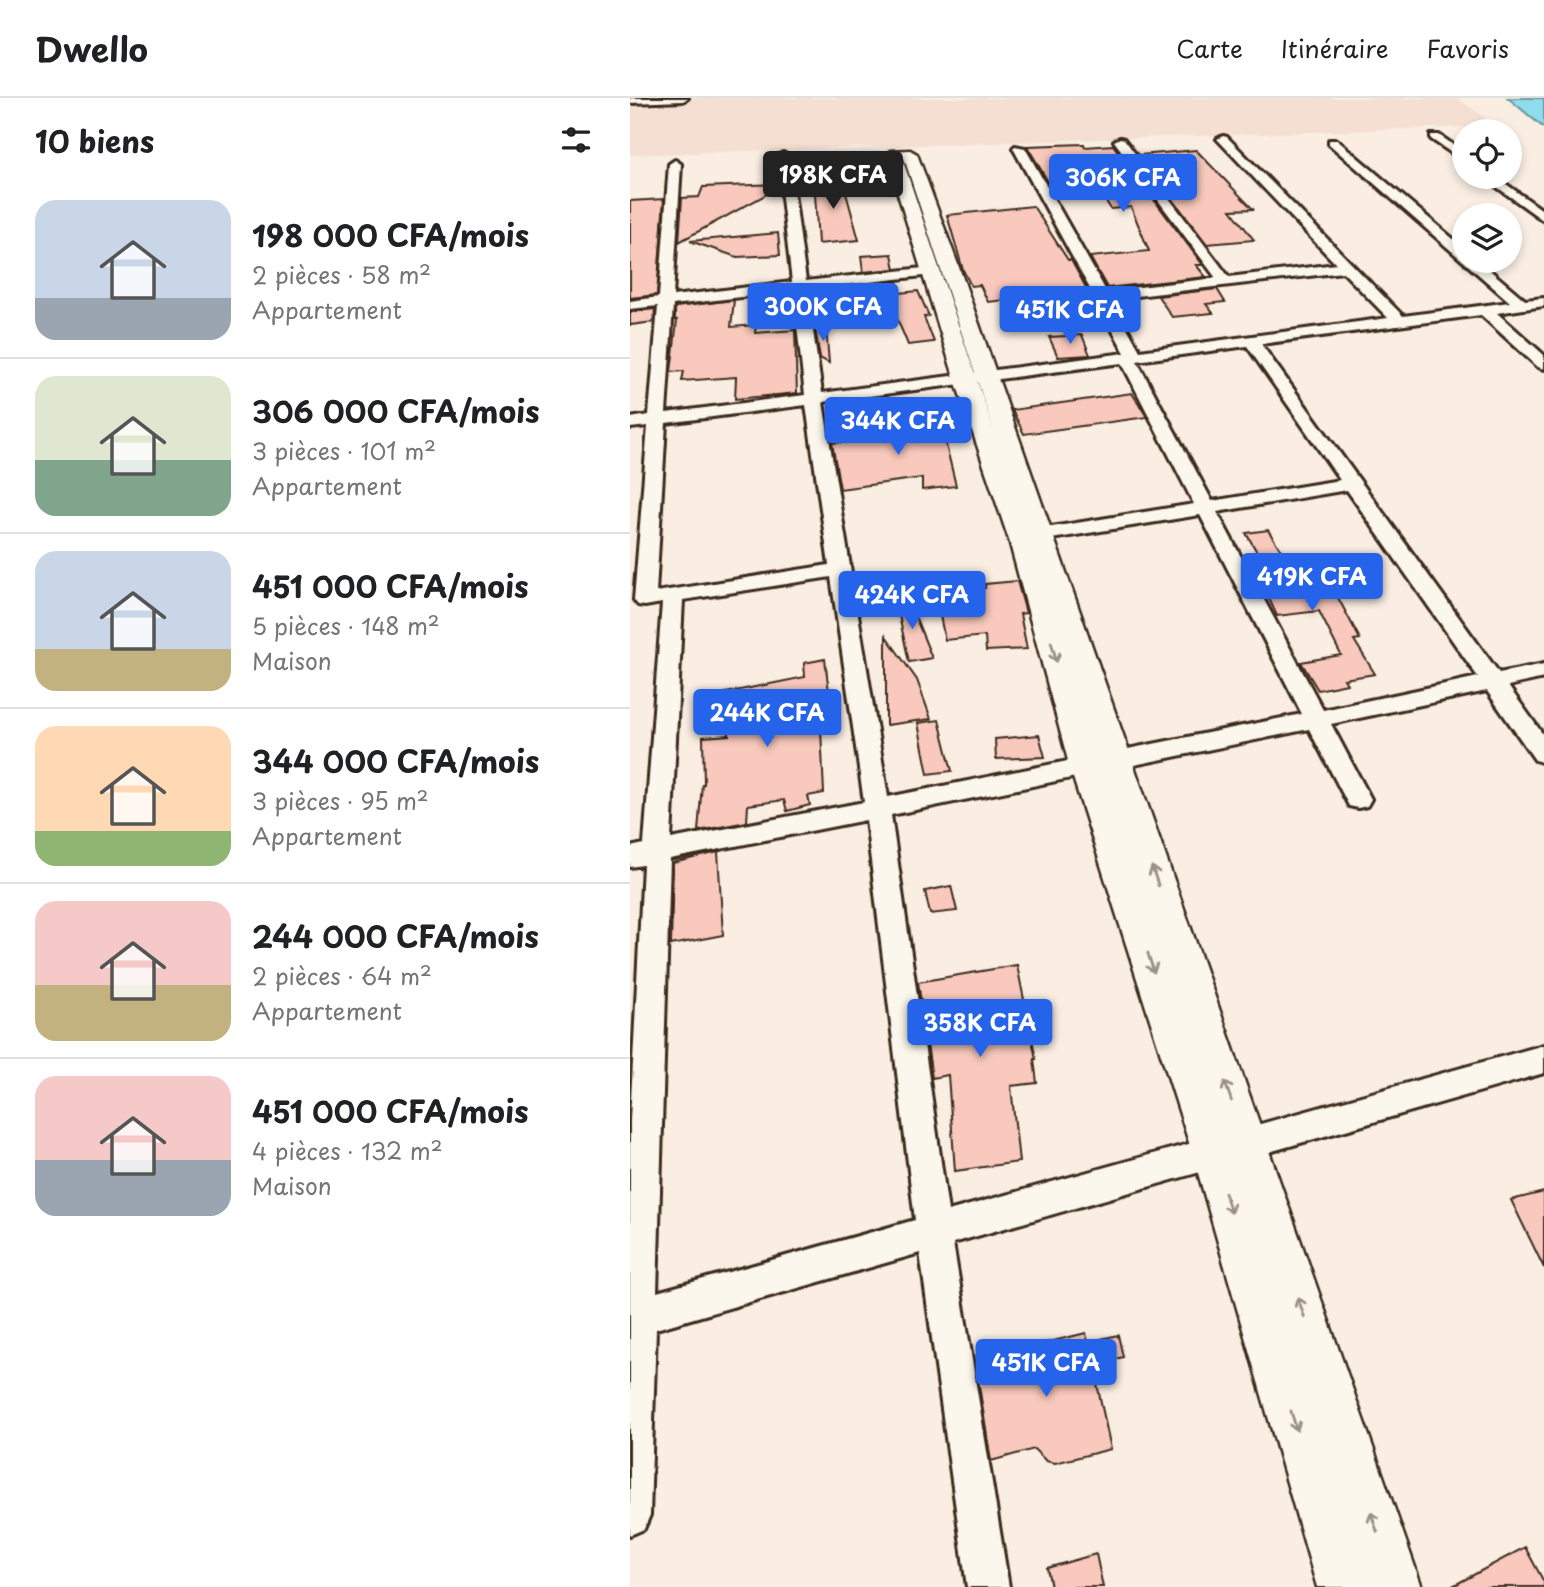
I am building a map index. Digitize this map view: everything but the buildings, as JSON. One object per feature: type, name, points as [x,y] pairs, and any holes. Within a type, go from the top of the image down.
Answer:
[{"type":"street","points":[[630,100],[683,98]]},
{"type":"street","points":[[1435,137],[1452,149]]},
{"type":"street","points":[[1223,139],[1399,321]]},
{"type":"street","points":[[1120,141],[1225,282]]},
{"type":"street","points":[[1333,142],[1452,245]]},
{"type":"street","points":[[1018,148],[1101,296],[1205,508],[1358,799]]},
{"type":"street","points":[[783,156],[814,399],[877,807],[934,1233],[988,1587]]},
{"type":"street","points":[[675,164],[657,419],[637,601],[840,569]]},
{"type":"street","points":[[1506,189],[1544,217]]},
{"type":"street","points":[[1344,1587],[1213,1152],[1101,765],[1039,535],[976,379],[932,271],[926,225],[976,379],[1022,540],[1101,765],[1246,1142],[1395,1587]]},
{"type":"street","points":[[1101,296],[1346,267]]},
{"type":"street","points":[[630,305],[932,271]]},
{"type":"street","points":[[1485,273],[1522,305]]},
{"type":"street","points":[[630,423],[1544,302]]},
{"type":"street","points":[[1485,310],[1544,364]]},
{"type":"street","points":[[1251,341],[1544,754]]},
{"type":"street","points":[[1039,535],[1352,484]]},
{"type":"street","points":[[630,1515],[643,854],[673,595]]},
{"type":"street","points":[[643,854],[1101,765],[1544,671]]},
{"type":"street","points":[[634,1317],[1544,1059]]},
{"type":"shaded area","points":[[630,98],[1457,98],[1487,119],[1452,119],[1452,128],[630,155]]},
{"type":"water","points":[[1508,98],[1544,98],[1544,128]]}]
